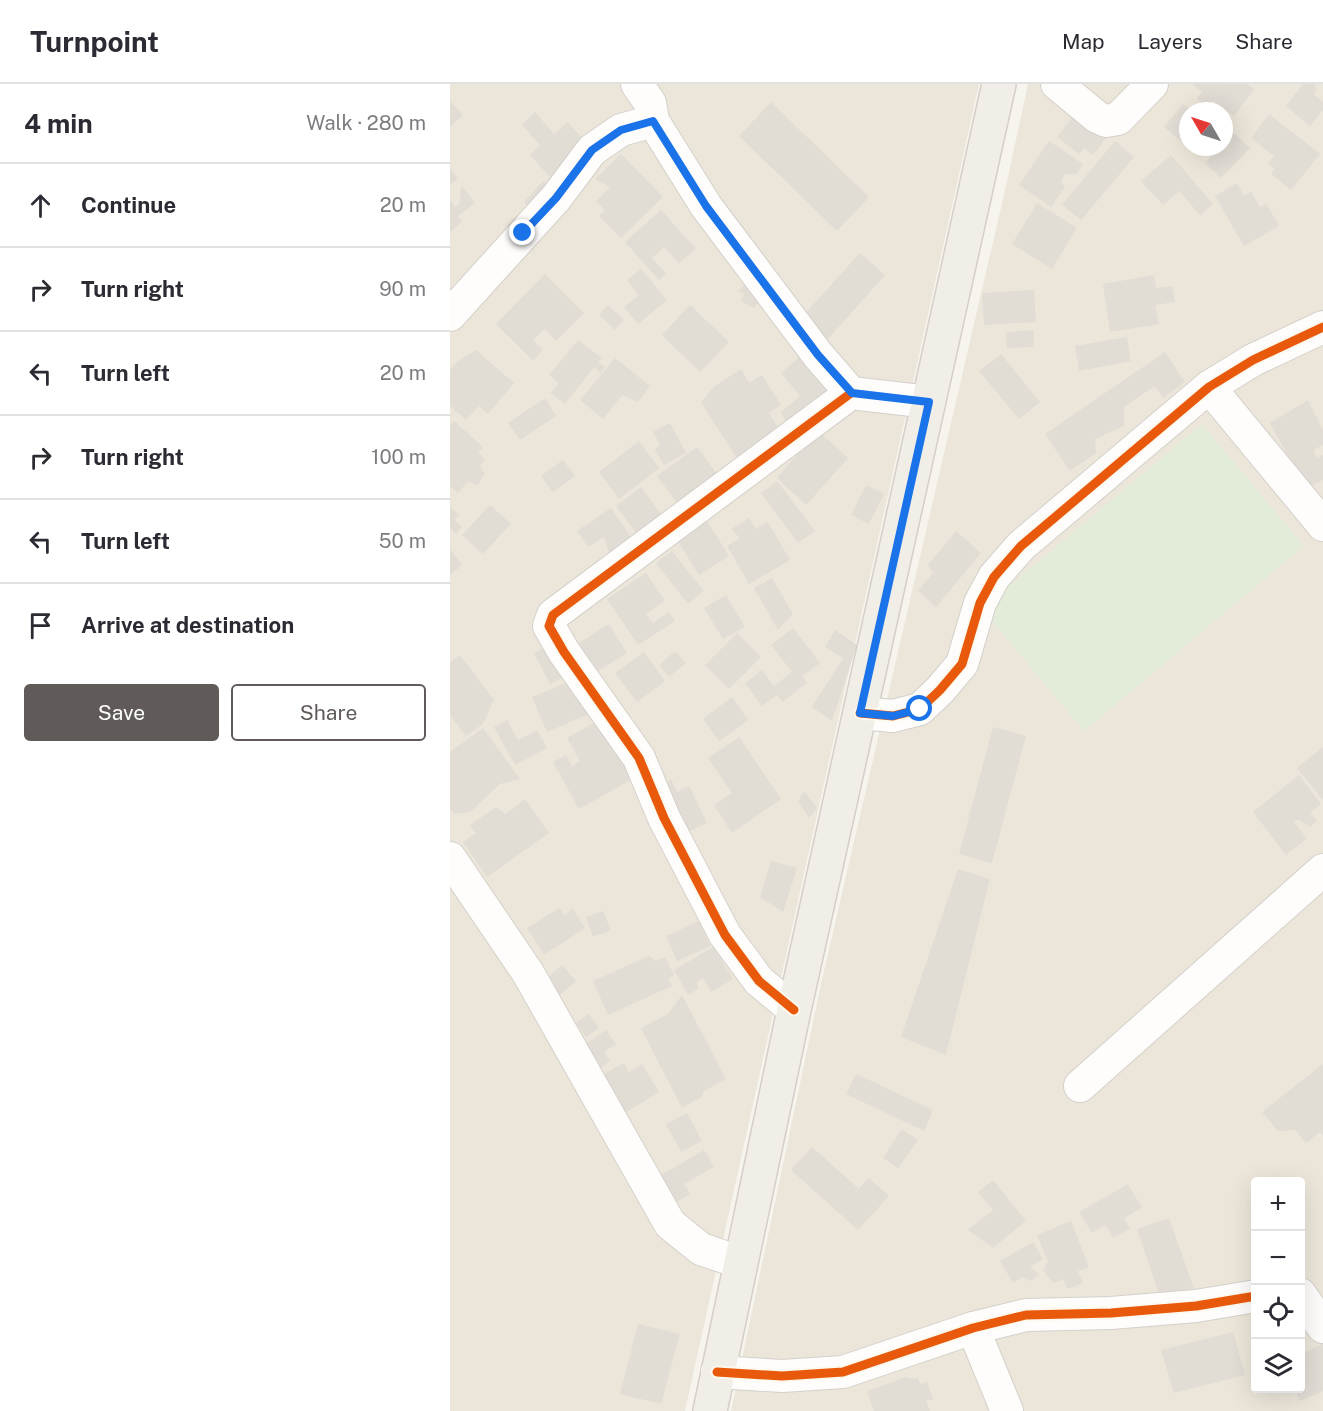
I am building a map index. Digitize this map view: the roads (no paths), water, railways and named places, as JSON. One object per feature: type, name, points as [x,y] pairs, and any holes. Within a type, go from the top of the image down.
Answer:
[{"type":"main road","points":[[710,1411],[739,1262],[929,402],[996,86]]},
{"type":"street","points":[[638,84],[650,104],[653,121],[706,206],[818,355],[852,393],[929,402]]},
{"type":"street","points":[[1057,84],[1106,122],[1118,119],[1152,84]]},
{"type":"street","points":[[450,315],[556,198],[592,150],[621,130],[653,121]]},
{"type":"street","points":[[860,713],[893,716],[920,709],[940,690],[962,663],[980,603],[994,577],[1021,546],[1209,387],[1253,360],[1323,327]]},
{"type":"street","points":[[1209,387],[1323,525]]},
{"type":"street","points":[[794,1010],[759,981],[725,935],[664,818],[639,758],[564,652],[549,626],[554,615],[852,393]]},
{"type":"street","points":[[450,858],[460,897],[528,973],[670,1224],[701,1249],[739,1262]]},
{"type":"street","points":[[1080,1086],[1323,870]]},
{"type":"street","points":[[1305,1288],[1323,1286]]},
{"type":"street","points":[[717,1372],[782,1376],[843,1372],[973,1328],[1026,1315],[1111,1313],[1196,1306],[1251,1297]]},
{"type":"street","points":[[1305,1301],[1323,1327]]},
{"type":"street","points":[[973,1328],[1007,1411]]}]
